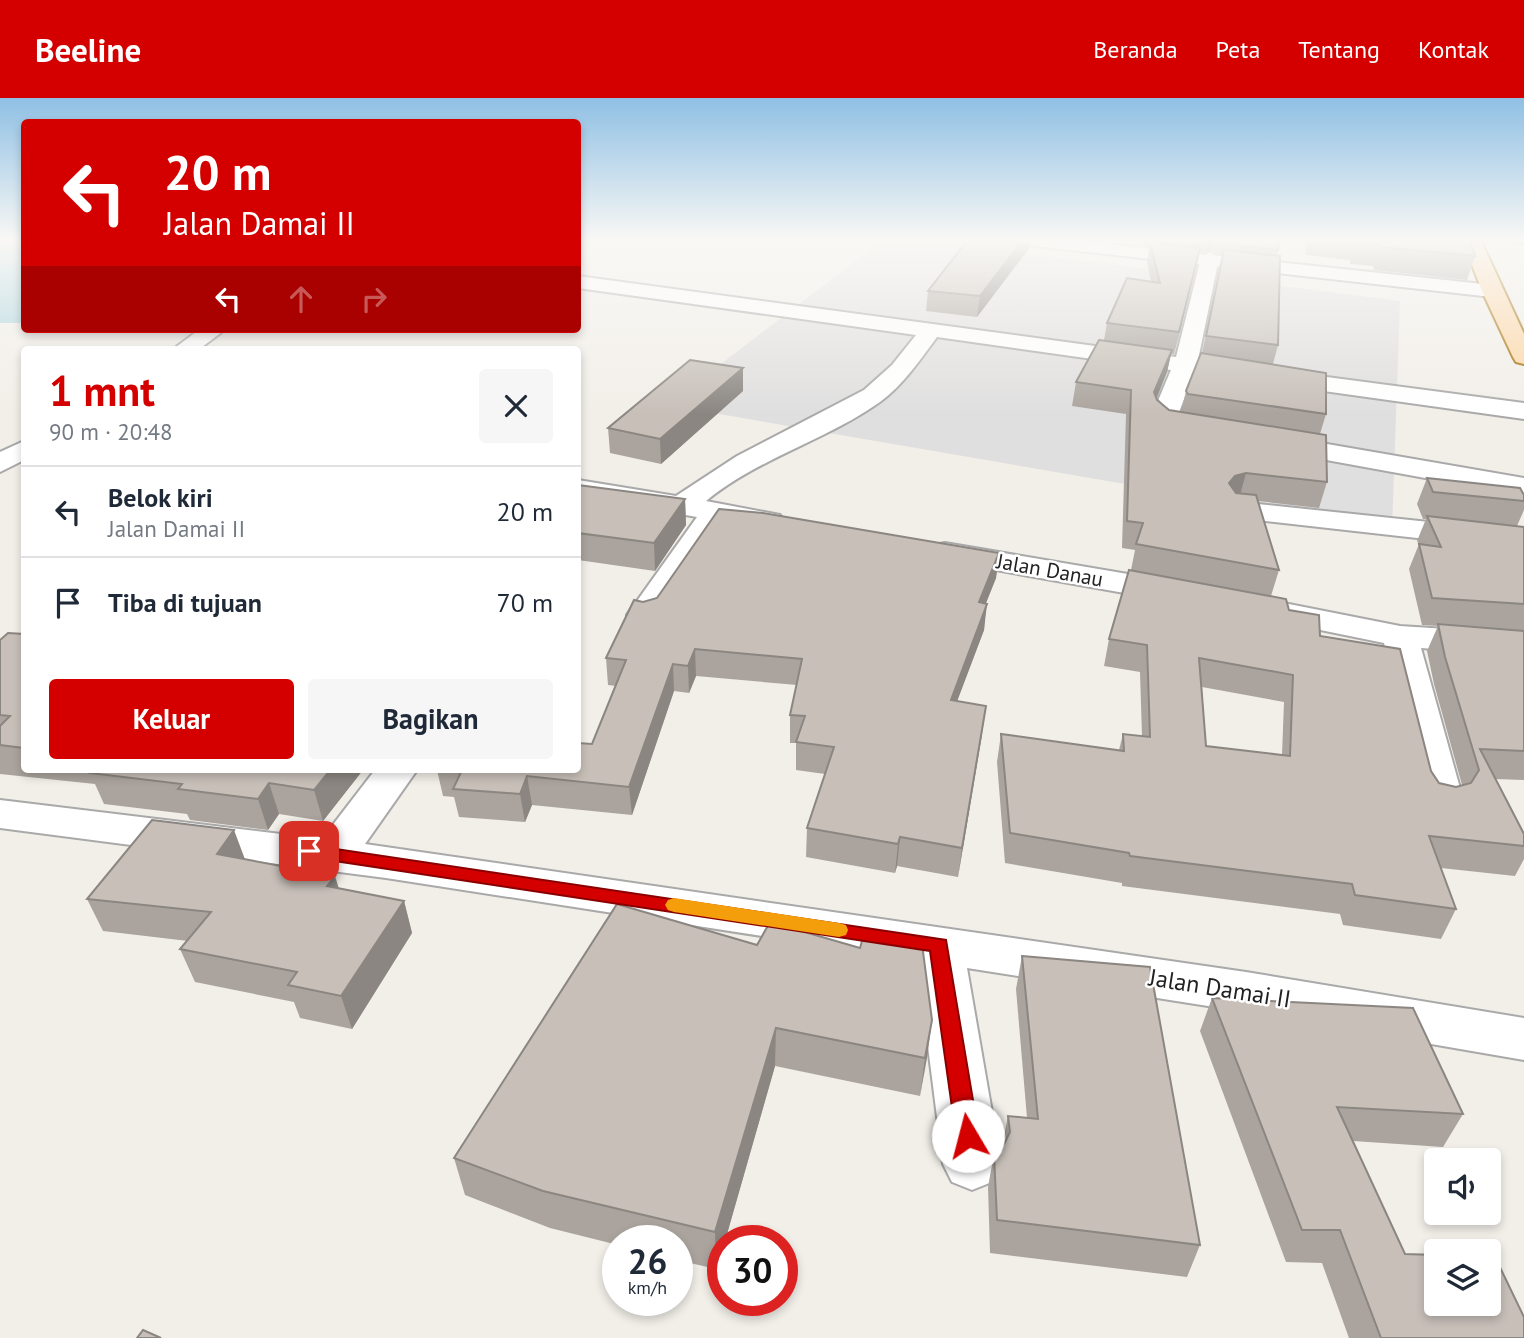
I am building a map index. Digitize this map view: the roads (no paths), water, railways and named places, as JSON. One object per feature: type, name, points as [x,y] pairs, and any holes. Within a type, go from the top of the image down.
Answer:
[{"type":"main road","points":[[1496,299],[1524,357]]},
{"type":"street","points":[[697,299],[1524,411]]},
{"type":"street","points":[[1200,299],[1185,365],[1165,415],[1167,422],[1178,428],[1219,434]]},
{"type":"street","points":[[682,506],[707,484],[865,401],[898,372],[930,332]]},
{"type":"street","points":[[189,346],[209,333]]},
{"type":"street","points":[[1247,439],[1356,455],[1524,487]]},
{"type":"street","points":[[581,489],[797,526]]},
{"type":"street","points":[[1239,511],[1524,541]]},
{"type":"street","points":[[644,615],[716,512]]},
{"type":"street","name":"Jalan Danau","points":[[919,548],[1204,598]]},
{"type":"street","points":[[1243,605],[1400,636],[1524,645]]},
{"type":"street","points":[[1400,636],[1442,799]]},
{"type":"street","points":[[334,854],[395,773]]},
{"type":"street","name":"Jalan Damai II","points":[[0,814],[334,854],[1298,1000],[1524,1039]]},
{"type":"street","points":[[939,945],[972,1164]]},
{"type":"water","points":[[0,299],[21,299],[21,323],[0,323]]}]
